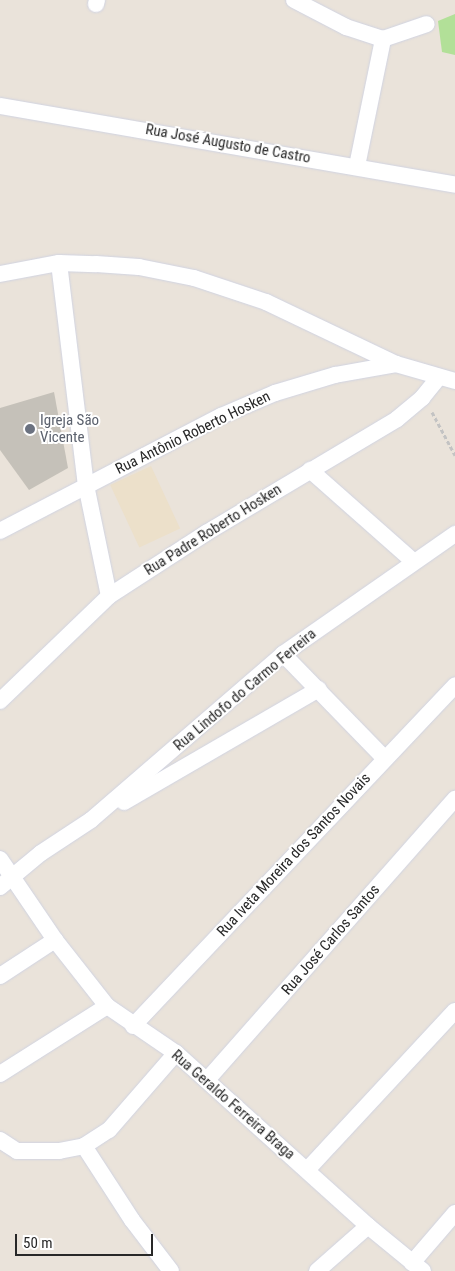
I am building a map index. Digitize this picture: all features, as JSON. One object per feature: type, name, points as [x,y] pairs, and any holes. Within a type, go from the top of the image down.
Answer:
[{"type":"street","points":[[294,0],[346,27],[383,38],[427,24]]},
{"type":"street","points":[[357,166],[383,38]]},
{"type":"street","name":"Rua José Augusto de Castro","points":[[0,106],[357,166],[455,185]]},
{"type":"street","points":[[1,270],[59,263],[139,267],[194,278],[266,302],[396,364],[455,380]]},
{"type":"street","points":[[59,263],[86,485],[109,596]]},
{"type":"street","name":"Rua Antônio Roberto Hosken","points":[[0,531],[221,416],[274,393],[336,375],[396,364]]},
{"type":"street","name":"Rua Padre Roberto Hosken","points":[[0,701],[109,596],[310,470],[397,419],[422,398],[438,376]]},
{"type":"street","points":[[310,470],[413,561]]},
{"type":"street","name":"Rua Lindofo do Carmo Ferreira","points":[[91,820],[283,654],[413,561],[455,534]]},
{"type":"street","points":[[283,654],[384,758]]},
{"type":"street","name":"Rua Iveta Moreira dos Santos Novais","points":[[133,1026],[384,758],[455,685]]},
{"type":"street","name":"Rua Lindofo do Carmo Ferreira","points":[[6,882],[41,853],[91,820],[319,689]]},
{"type":"street","name":"Rua José Carlos Santos","points":[[207,1080],[455,799]]},
{"type":"street","name":"Rua Geraldo Ferreira Braga","points":[[0,859],[6,882],[107,1006],[133,1026],[176,1053],[368,1226],[417,1267]]},
{"type":"street","points":[[0,976],[55,940]]},
{"type":"street","points":[[0,1074],[107,1006]]},
{"type":"street","points":[[307,1170],[455,1011]]},
{"type":"street","points":[[0,1140],[17,1151],[59,1151],[84,1146],[109,1130],[176,1053]]},
{"type":"street","points":[[84,1146],[132,1220],[171,1271]]},
{"type":"street","points":[[417,1267],[455,1213]]},
{"type":"street","points":[[317,1271],[368,1226]]},
{"type":"path","points":[[422,398],[455,455]]},
{"type":"shaded area","points":[[151,466],[180,529],[139,548],[110,485]]},
{"type":"green space","points":[[455,14],[455,55],[442,52],[438,21]]},
{"type":"building","name":"Igreja São Vicente","points":[[54,392],[68,468],[29,490],[0,450],[0,408]]},
{"type":"place","name":"Igreja São Vicente","points":[[30,429]]}]
